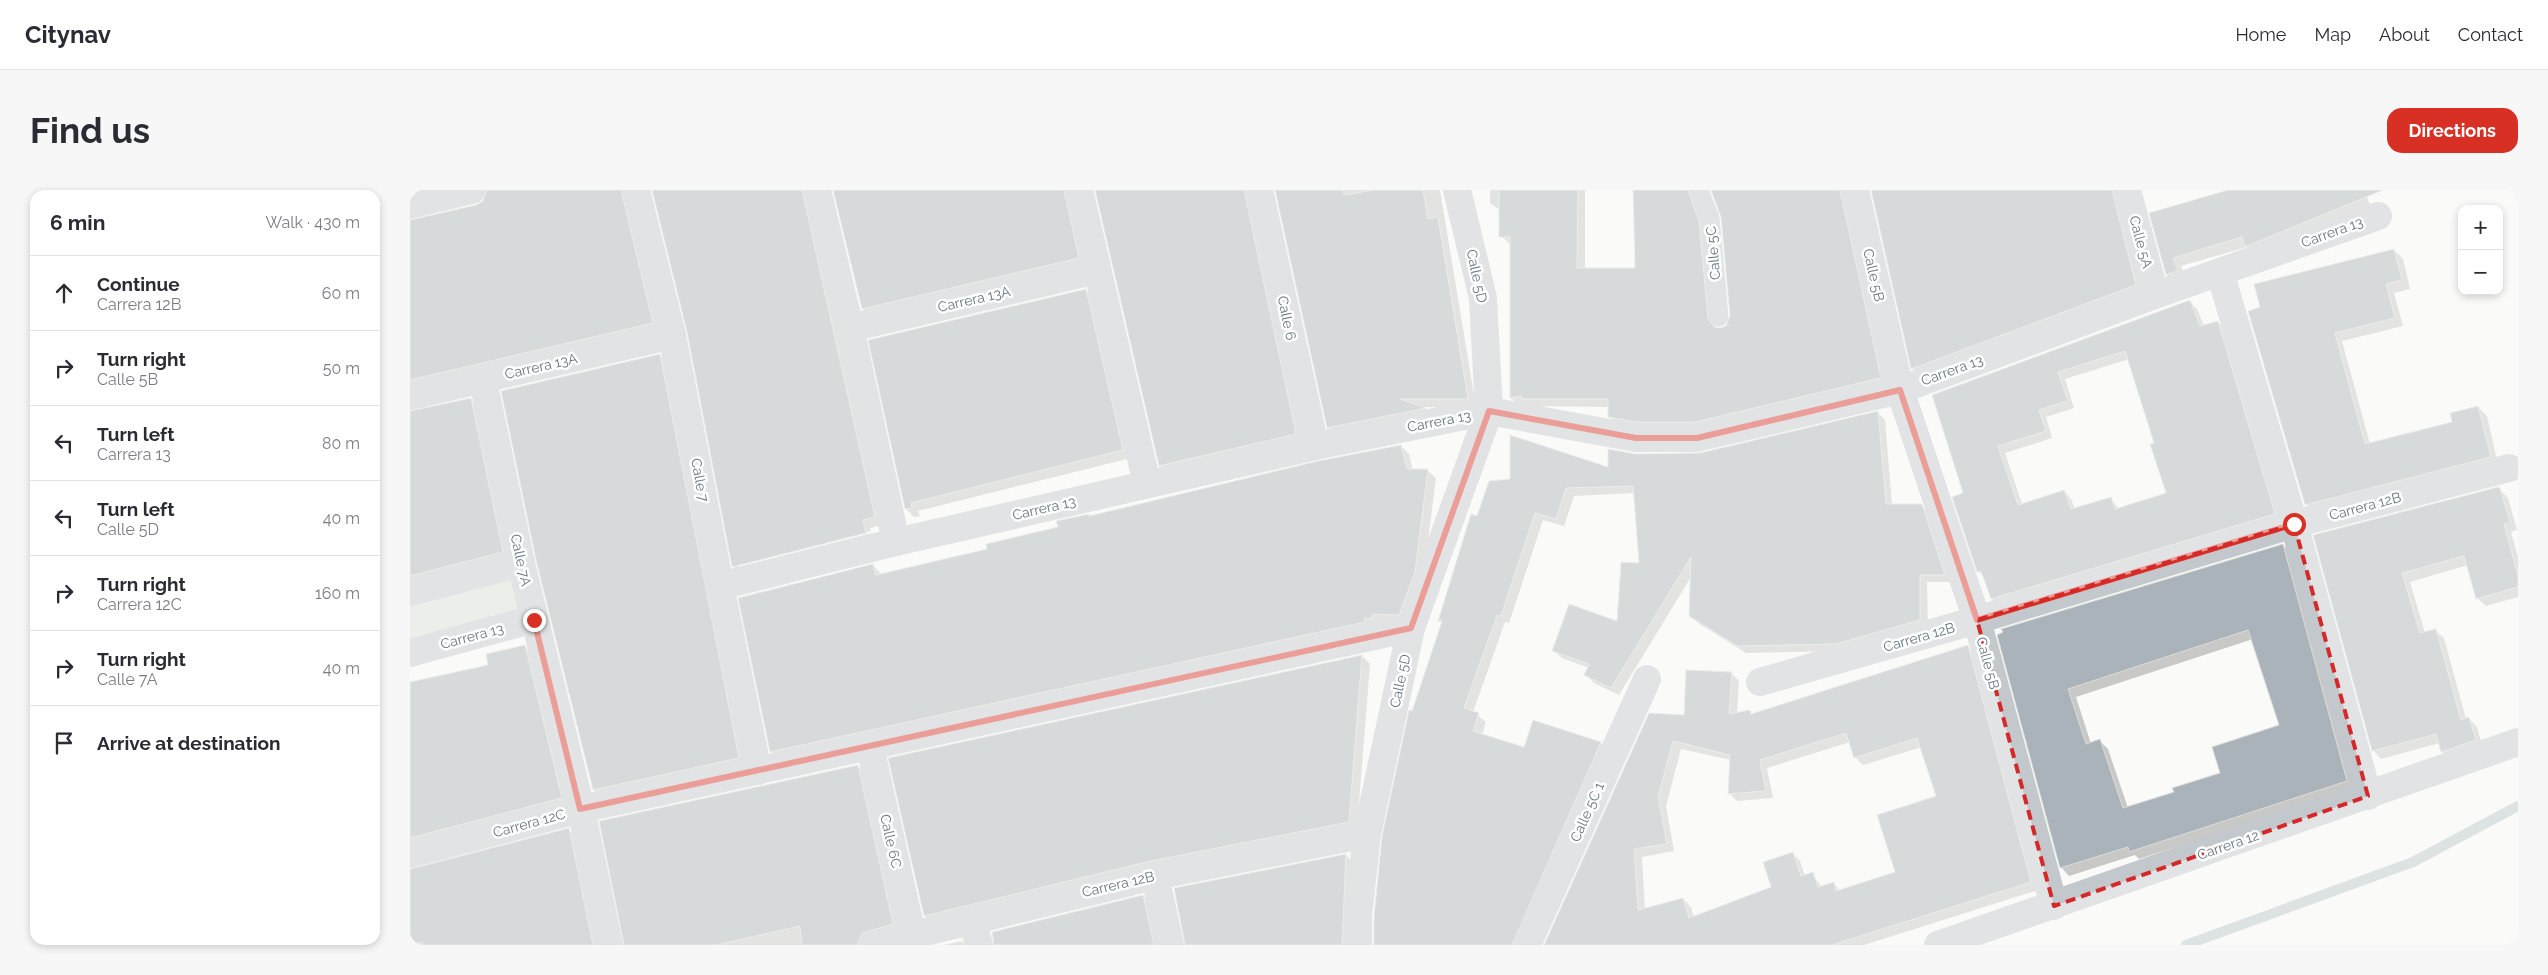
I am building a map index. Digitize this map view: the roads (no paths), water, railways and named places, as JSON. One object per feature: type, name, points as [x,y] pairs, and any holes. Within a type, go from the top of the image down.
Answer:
[{"type":"street","points":[[410,205],[445,193],[472,190]]},
{"type":"street","name":"Calle 7","points":[[636,190],[672,335],[758,771]]},
{"type":"street","points":[[817,190],[850,328],[896,542]]},
{"type":"street","points":[[1078,190],[1147,484]]},
{"type":"street","name":"Calle 6","points":[[1259,190],[1315,446]]},
{"type":"street","name":"Calle 5D","points":[[1358,945],[1358,916],[1367,834],[1411,628],[1489,411],[1483,298],[1458,190]]},
{"type":"street","name":"Calle 5B","points":[[1855,190],[1900,390],[1977,620],[2054,906]]},
{"type":"street","name":"Calle 5A","points":[[2127,190],[2154,295]]},
{"type":"street","name":"Carrera 13","points":[[720,586],[896,542],[1147,484],[1315,446],[1489,411],[1636,438],[1697,438],[1900,390],[2154,295],[2378,216]]},
{"type":"street","name":"Carrera 13A","points":[[850,328],[1097,270]]},
{"type":"street","points":[[2220,272],[2294,524],[2368,796]]},
{"type":"street","name":"Carrera 13A","points":[[410,396],[672,335]]},
{"type":"street","name":"Calle 7A","points":[[483,380],[521,563],[580,809],[609,945]]},
{"type":"street","name":"Carrera 12B","points":[[1760,682],[1977,620],[2294,524],[2510,468]]},
{"type":"street","points":[[410,592],[521,563]]},
{"type":"street","name":"Carrera 13","points":[[410,653],[534,620]]},
{"type":"street","name":"Carrera 12C","points":[[410,854],[580,809],[1411,628]]},
{"type":"street","name":"Calle 5C 1","points":[[1527,945],[1646,680]]},
{"type":"street","name":"Carrera 12","points":[[1938,945],[2054,906],[2518,742]]},
{"type":"street","name":"Calle 6C","points":[[870,747],[912,935]]},
{"type":"street","name":"Carrera 12B","points":[[872,945],[972,919],[1155,876],[1367,834]]},
{"type":"street","points":[[1155,876],[1170,945]]},
{"type":"street","points":[[972,919],[978,945]]},
{"type":"lane","name":"Calle 5C","points":[[1699,190],[1710,218],[1719,317]]},
{"type":"waterway","points":[[2186,945],[2413,862],[2518,806]]}]
